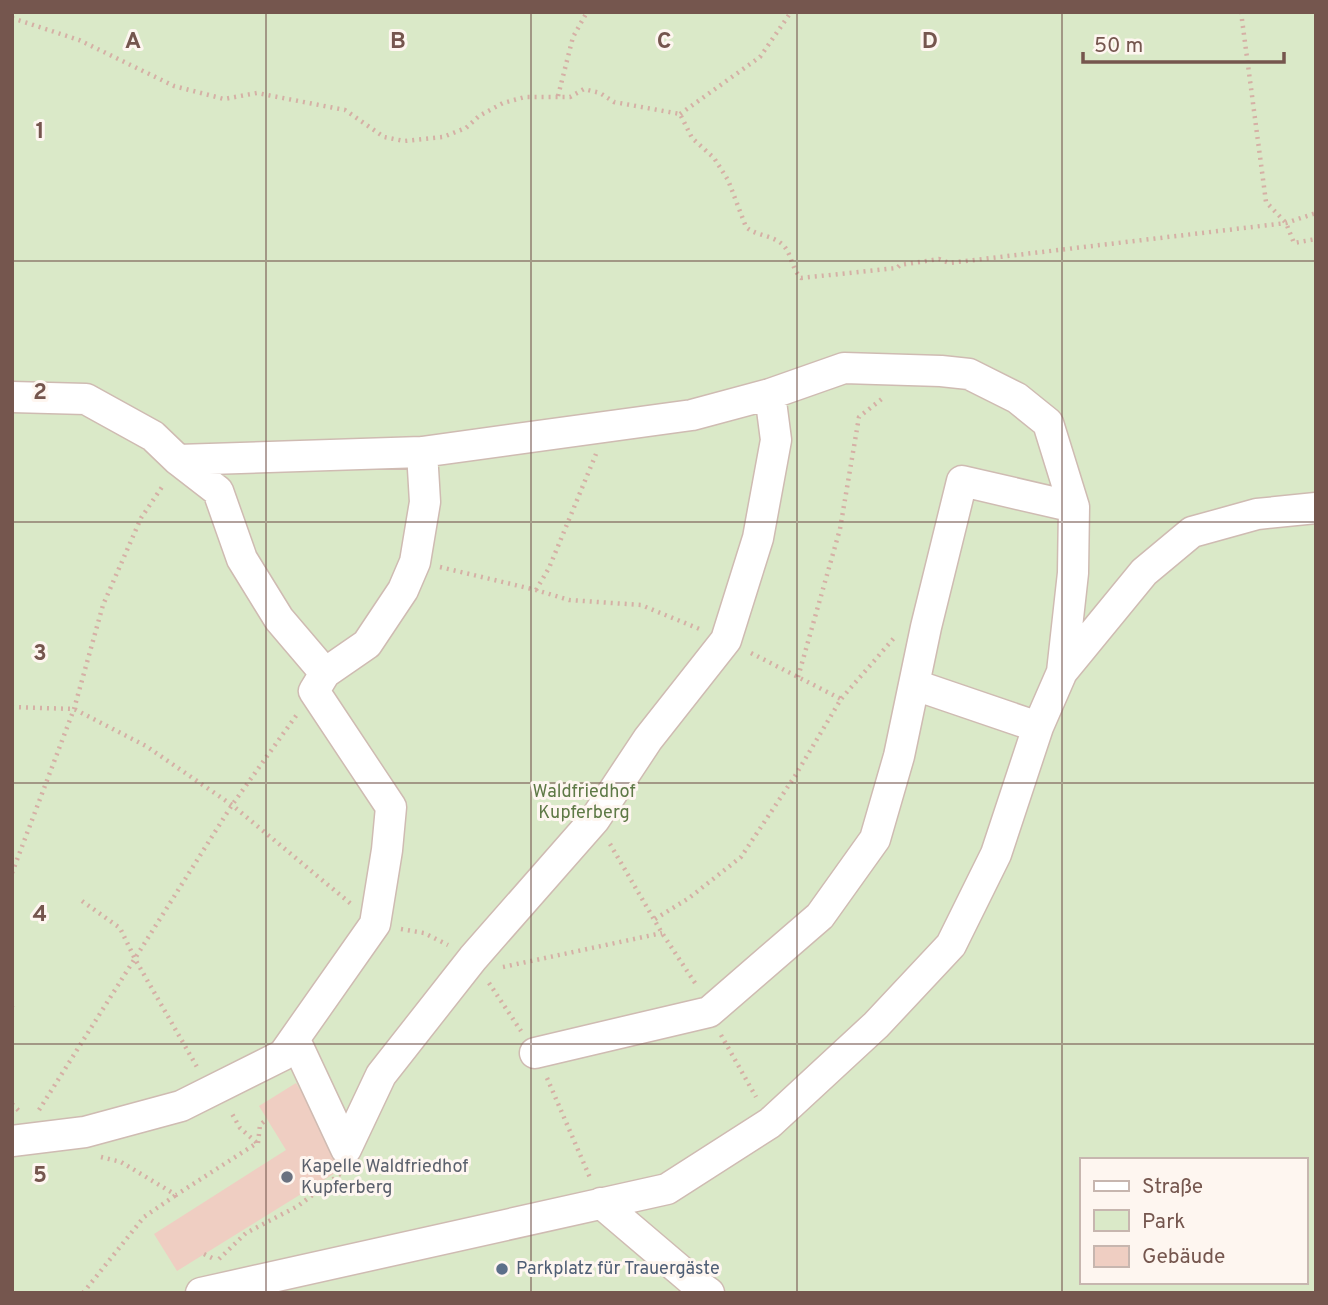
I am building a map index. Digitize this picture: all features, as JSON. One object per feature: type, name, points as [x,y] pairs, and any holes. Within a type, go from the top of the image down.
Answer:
[{"type":"lane","points":[[178,460],[422,452],[608,428],[692,415],[770,394],[845,368],[969,374],[1017,398],[1048,423],[1074,507],[1073,573],[1062,672]]},
{"type":"lane","points":[[346,1149],[381,1075],[473,957],[596,820],[648,740],[726,640],[758,538],[776,440],[770,394]]},
{"type":"lane","points":[[12,397],[86,400],[153,436],[178,460],[218,491],[242,559],[319,682],[391,807],[375,924],[283,1055],[181,1106],[85,1132],[12,1141]]},
{"type":"lane","points":[[319,682],[367,644],[403,590],[415,562],[425,502],[422,452]]},
{"type":"lane","points":[[536,1053],[709,1012],[820,916],[875,839],[899,756],[926,627],[962,481],[1074,507]]},
{"type":"lane","points":[[205,1281],[667,1189],[770,1123],[876,1025],[951,945],[996,854],[1038,727],[1062,672],[1144,572],[1192,532],[1257,514],[1316,508]]},
{"type":"lane","points":[[915,685],[1038,727]]},
{"type":"lane","points":[[295,1040],[346,1149]]},
{"type":"lane","points":[[601,1203],[709,1293]]},
{"type":"path","points":[[558,96],[573,37],[587,12]]},
{"type":"path","points":[[12,18],[79,40],[174,86],[224,99],[257,93],[345,110],[384,137],[404,141],[443,137],[466,128],[479,116],[503,103],[525,97],[570,97],[584,89],[600,93],[614,102],[680,114],[760,57],[791,12]]},
{"type":"path","points":[[1241,12],[1266,202],[1286,223],[1294,243],[1316,239]]},
{"type":"path","points":[[680,114],[692,138],[714,158],[728,180],[746,227],[750,231],[779,241],[785,247],[794,271],[801,278],[897,268],[900,265],[939,259],[949,263],[1286,223],[1316,213]]},
{"type":"path","points":[[798,677],[840,529],[859,417],[882,398],[894,398]]},
{"type":"path","points":[[536,590],[549,568],[608,428]]},
{"type":"path","points":[[12,873],[74,709],[103,605],[141,518],[178,460]]},
{"type":"path","points":[[415,562],[569,600],[641,605],[726,640],[841,699]]},
{"type":"path","points":[[655,919],[689,898],[741,857],[795,776],[841,699],[898,632],[926,627]]},
{"type":"path","points":[[39,1111],[232,805],[319,682]]},
{"type":"path","points":[[596,820],[662,933],[693,978]]},
{"type":"path","points":[[82,901],[120,928],[210,1091],[226,1102],[240,1128],[257,1143]]},
{"type":"path","points":[[494,969],[662,933]]},
{"type":"path","points":[[709,1012],[770,1123]]},
{"type":"path","points":[[83,1293],[144,1217],[257,1143],[260,1125],[267,1119]]},
{"type":"path","points":[[205,1281],[217,1261],[246,1233],[298,1206],[354,1165],[346,1149]]},
{"type":"path","points":[[95,1156],[121,1162],[176,1195]]},
{"type":"path","points":[[293,1198],[298,1206]]},
{"type":"path","points":[[204,1254],[217,1261]]},
{"type":"green space","name":"Waldfriedhof Kupferberg","points":[[12,12],[1316,12],[1316,1293],[12,1293]]},
{"type":"building","name":"Kapelle Waldfriedhof Kupferberg","points":[[296,1083],[348,1165],[177,1271],[154,1234],[286,1150],[259,1106]]},
{"type":"place","name":"Kapelle Waldfriedhof Kupferberg","points":[[287,1177]]},
{"type":"place","name":"Parkplatz für Trauergäste","points":[[502,1269]]}]
